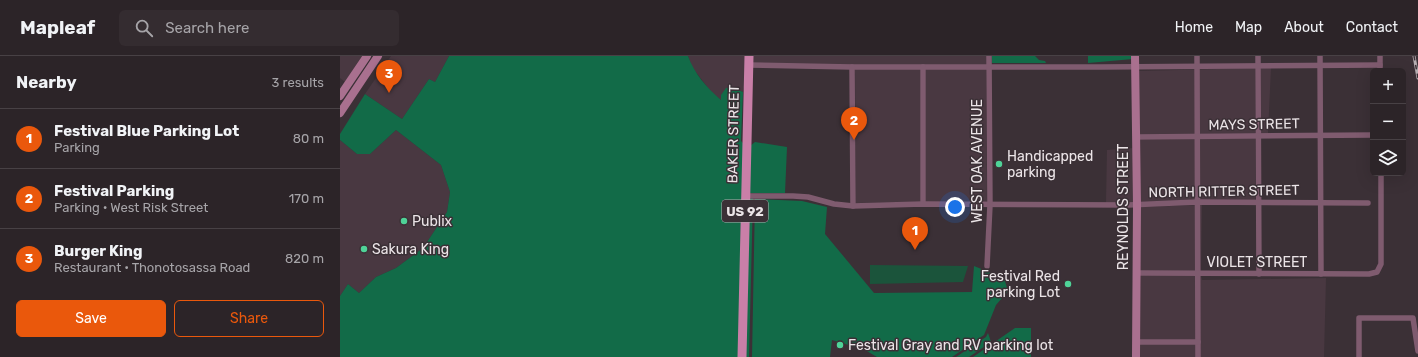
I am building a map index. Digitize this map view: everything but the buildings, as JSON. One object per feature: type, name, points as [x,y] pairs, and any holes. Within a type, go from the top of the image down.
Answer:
[{"type":"main road","points":[[340,96],[367,56]]},
{"type":"main road","points":[[340,113],[378,56]]},
{"type":"main road","name":"REYNOLDS STREET","points":[[1135,56],[1137,205],[1136,357]]},
{"type":"main road","name":"BAKER STREET","points":[[742,357],[748,61]]},
{"type":"street","name":"WEST OAK AVENUE","points":[[987,266],[990,205],[988,56]]},
{"type":"street","points":[[1197,56],[1199,274],[1198,357]]},
{"type":"street","points":[[1258,56],[1259,274]]},
{"type":"street","points":[[1320,56],[1321,274]]},
{"type":"street","points":[[748,61],[852,67],[1135,67],[1320,65],[1380,68],[1380,56]]},
{"type":"street","points":[[852,67],[853,206]]},
{"type":"street","points":[[923,67],[923,204]]},
{"type":"street","name":"MAYS STREET","points":[[1136,137],[1370,135]]},
{"type":"street","name":"VIOLET STREET","points":[[1136,273],[1369,274],[1377,272],[1381,264],[1380,176]]},
{"type":"street","name":"NORTH RITTER STREET","points":[[746,196],[808,197],[834,204],[853,206],[923,204],[1137,205],[1198,202],[1368,203]]},
{"type":"street","points":[[1359,357],[1359,318],[1413,318],[1418,352]]},
{"type":"street","points":[[1136,342],[1198,342]]},
{"type":"shaded area","points":[[340,56],[362,56],[345,82],[340,78]]},
{"type":"shaded area","points":[[391,56],[449,56],[435,82],[429,79],[402,119],[365,94]]},
{"type":"shaded area","points":[[449,56],[688,56],[702,80],[721,100],[721,95],[726,88],[732,87],[743,92],[741,141],[744,144],[740,357],[340,357],[340,296],[348,284],[359,293],[376,277],[396,268],[423,248],[447,212],[450,192],[441,165],[396,130],[370,154],[357,154],[340,140],[340,134],[365,94],[402,119],[429,79],[435,82]]},
{"type":"shaded area","points":[[688,56],[746,56],[743,92],[732,87],[721,100],[712,93],[692,67]]},
{"type":"shaded area","points":[[749,56],[989,56],[989,66],[748,65]]},
{"type":"shaded area","points":[[992,56],[1035,56],[1039,60],[1045,61],[1046,63],[992,63]]},
{"type":"shaded area","points":[[1088,56],[1132,56],[1133,59],[1088,63]]},
{"type":"shaded area","points":[[1255,68],[1255,133],[1139,135],[1139,71]]},
{"type":"shaded area","points":[[1261,68],[1271,68],[1268,133],[1261,133]]},
{"type":"shaded area","points":[[855,69],[920,69],[920,202],[856,203]]},
{"type":"shaded area","points":[[926,69],[986,69],[987,203],[926,202]]},
{"type":"shaded area","points":[[396,130],[441,165],[450,192],[447,212],[423,248],[396,268],[376,277],[359,293],[348,284],[340,296],[340,140],[357,154],[370,154]]},
{"type":"shaded area","points":[[1255,138],[1255,200],[1140,202],[1139,140]]},
{"type":"shaded area","points":[[755,142],[787,147],[785,193],[748,193],[750,146]]},
{"type":"shaded area","points":[[1133,148],[1134,203],[1106,203],[1107,150]]},
{"type":"shaded area","points":[[748,198],[753,198],[749,357],[745,357]]},
{"type":"shaded area","points":[[755,199],[802,201],[827,207],[825,234],[874,293],[972,292],[974,266],[1004,278],[1008,291],[996,305],[984,335],[952,357],[877,357],[865,350],[832,340],[830,357],[752,357]]},
{"type":"shaded area","points":[[1202,205],[1201,271],[1139,271],[1140,207]]},
{"type":"shaded area","points":[[870,265],[968,266],[963,282],[870,284]]},
{"type":"shaded area","points":[[1139,276],[1201,276],[1202,280],[1326,278],[1324,357],[1139,357]]},
{"type":"shaded area","points":[[1015,328],[1031,328],[1031,357],[973,357]]},
{"type":"shaded area","points":[[988,333],[991,342],[969,357],[956,357],[986,337]]},
{"type":"railway","points":[[1414,56],[1418,78]]},
{"type":"place","name":"Burger King","points":[[389,93]]},
{"type":"place","name":"Festival Parking","points":[[854,140]]},
{"type":"place","name":"Handicapped parking","points":[[999,164]]},
{"type":"place","name":"Publix","points":[[404,221]]},
{"type":"place","name":"Sakura King","points":[[364,249]]},
{"type":"place","name":"Festival Blue Parking Lot","points":[[915,250]]},
{"type":"place","name":"Festival Red parking Lot","points":[[1068,284]]},
{"type":"place","name":"Festival Gray and RV parking lot","points":[[840,345]]}]
